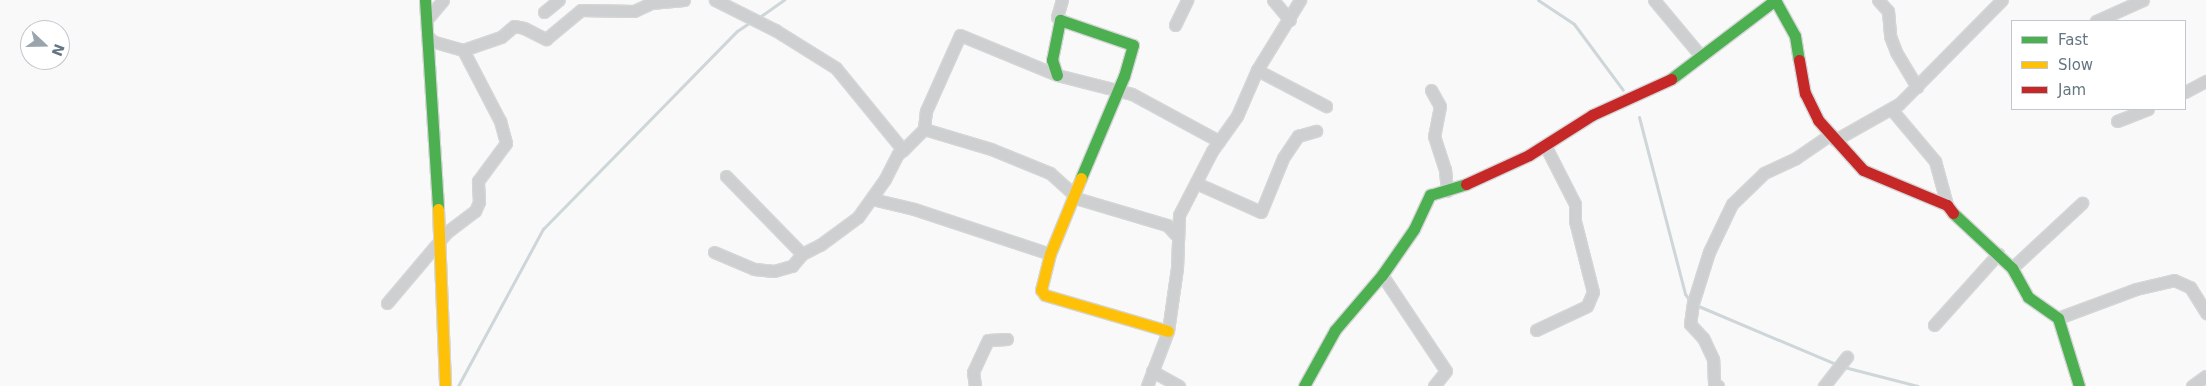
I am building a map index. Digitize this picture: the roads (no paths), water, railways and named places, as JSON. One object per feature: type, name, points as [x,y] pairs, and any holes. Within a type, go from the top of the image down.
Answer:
[{"type":"main road","points":[[425,0],[444,299],[445,386]]},
{"type":"main road","points":[[1304,386],[1336,330],[1382,275],[1414,229],[1430,195],[1482,179],[1545,145],[1592,116],[1662,86],[1700,55],[1775,0],[1795,36],[1805,93],[1818,120],[1871,175],[1890,179],[1947,205],[1959,220],[2012,268],[2028,297],[2058,318],[2079,386]]},
{"type":"main road","points":[[1057,75],[1052,60],[1060,20],[1133,45],[1124,76],[1116,90],[1050,254],[1041,290],[1045,295],[1168,331]]},
{"type":"street","points":[[443,0],[427,20],[426,34],[432,41],[463,50],[501,37],[514,26],[524,28],[546,40],[581,10],[634,11],[651,3],[684,0]]},
{"type":"street","points":[[544,12],[560,0]]},
{"type":"street","points":[[715,0],[775,30],[836,68],[904,150]]},
{"type":"street","points":[[1060,20],[1057,17],[1062,0]]},
{"type":"street","points":[[1175,25],[1186,0]]},
{"type":"street","points":[[1273,0],[1290,20]]},
{"type":"street","points":[[1147,386],[1168,331],[1177,268],[1176,235],[1179,215],[1219,141],[1237,116],[1257,70],[1290,20],[1300,0]]},
{"type":"street","points":[[1654,0],[1700,55]]},
{"type":"street","points":[[1878,0],[1888,11],[1890,36],[1917,87]]},
{"type":"street","points":[[1718,386],[1714,383],[1713,359],[1703,338],[1690,324],[1693,303],[1709,252],[1732,204],[1764,173],[1796,158],[1833,137],[1892,110],[2002,0]]},
{"type":"street","points":[[2098,20],[2144,0]]},
{"type":"street","points":[[714,252],[738,265],[774,271],[792,266],[802,254],[839,232],[858,217],[872,199],[898,154],[924,130],[926,111],[960,35],[1057,75],[1116,90],[1157,105],[1219,141]]},
{"type":"street","points":[[387,303],[447,232],[475,210],[480,202],[478,181],[506,143],[496,112],[463,50]]},
{"type":"street","points":[[1257,70],[1326,106]]},
{"type":"street","points":[[2186,92],[2206,82]]},
{"type":"street","points":[[1431,90],[1440,106],[1434,136],[1445,169],[1447,191]]},
{"type":"street","points":[[1892,110],[1935,161],[1947,205]]},
{"type":"street","points":[[2117,121],[2145,110]]},
{"type":"street","points":[[924,130],[991,149],[1050,173],[1076,193],[1079,199],[1167,225],[1176,235]]},
{"type":"street","points":[[1196,183],[1261,212],[1283,158],[1298,136],[1316,131]]},
{"type":"street","points":[[1536,330],[1587,306],[1593,292],[1579,238],[1575,204],[1545,145]]},
{"type":"street","points":[[726,176],[802,254]]},
{"type":"street","points":[[872,199],[914,209],[1050,254]]},
{"type":"street","points":[[2012,268],[2082,203]]},
{"type":"street","points":[[1934,325],[1998,254]]},
{"type":"street","points":[[1382,275],[1446,371],[1434,386]]},
{"type":"street","points":[[2058,318],[2136,289],[2174,280],[2190,287],[2206,313]]},
{"type":"street","points":[[975,386],[973,372],[988,340],[1007,339]]},
{"type":"street","points":[[1824,386],[1846,357]]},
{"type":"street","points":[[1152,371],[1179,386]]},
{"type":"street","points":[[2192,386],[2206,376]]},
{"type":"waterway","points":[[758,18],[784,0]]},
{"type":"waterway","points":[[1538,0],[1574,24],[1623,90]]},
{"type":"waterway","points":[[458,386],[543,229],[737,31],[752,21]]},
{"type":"waterway","points":[[1639,117],[1685,294],[1691,302]]},
{"type":"waterway","points":[[1696,305],[1838,365]]},
{"type":"waterway","points":[[1844,367],[1918,386]]}]
